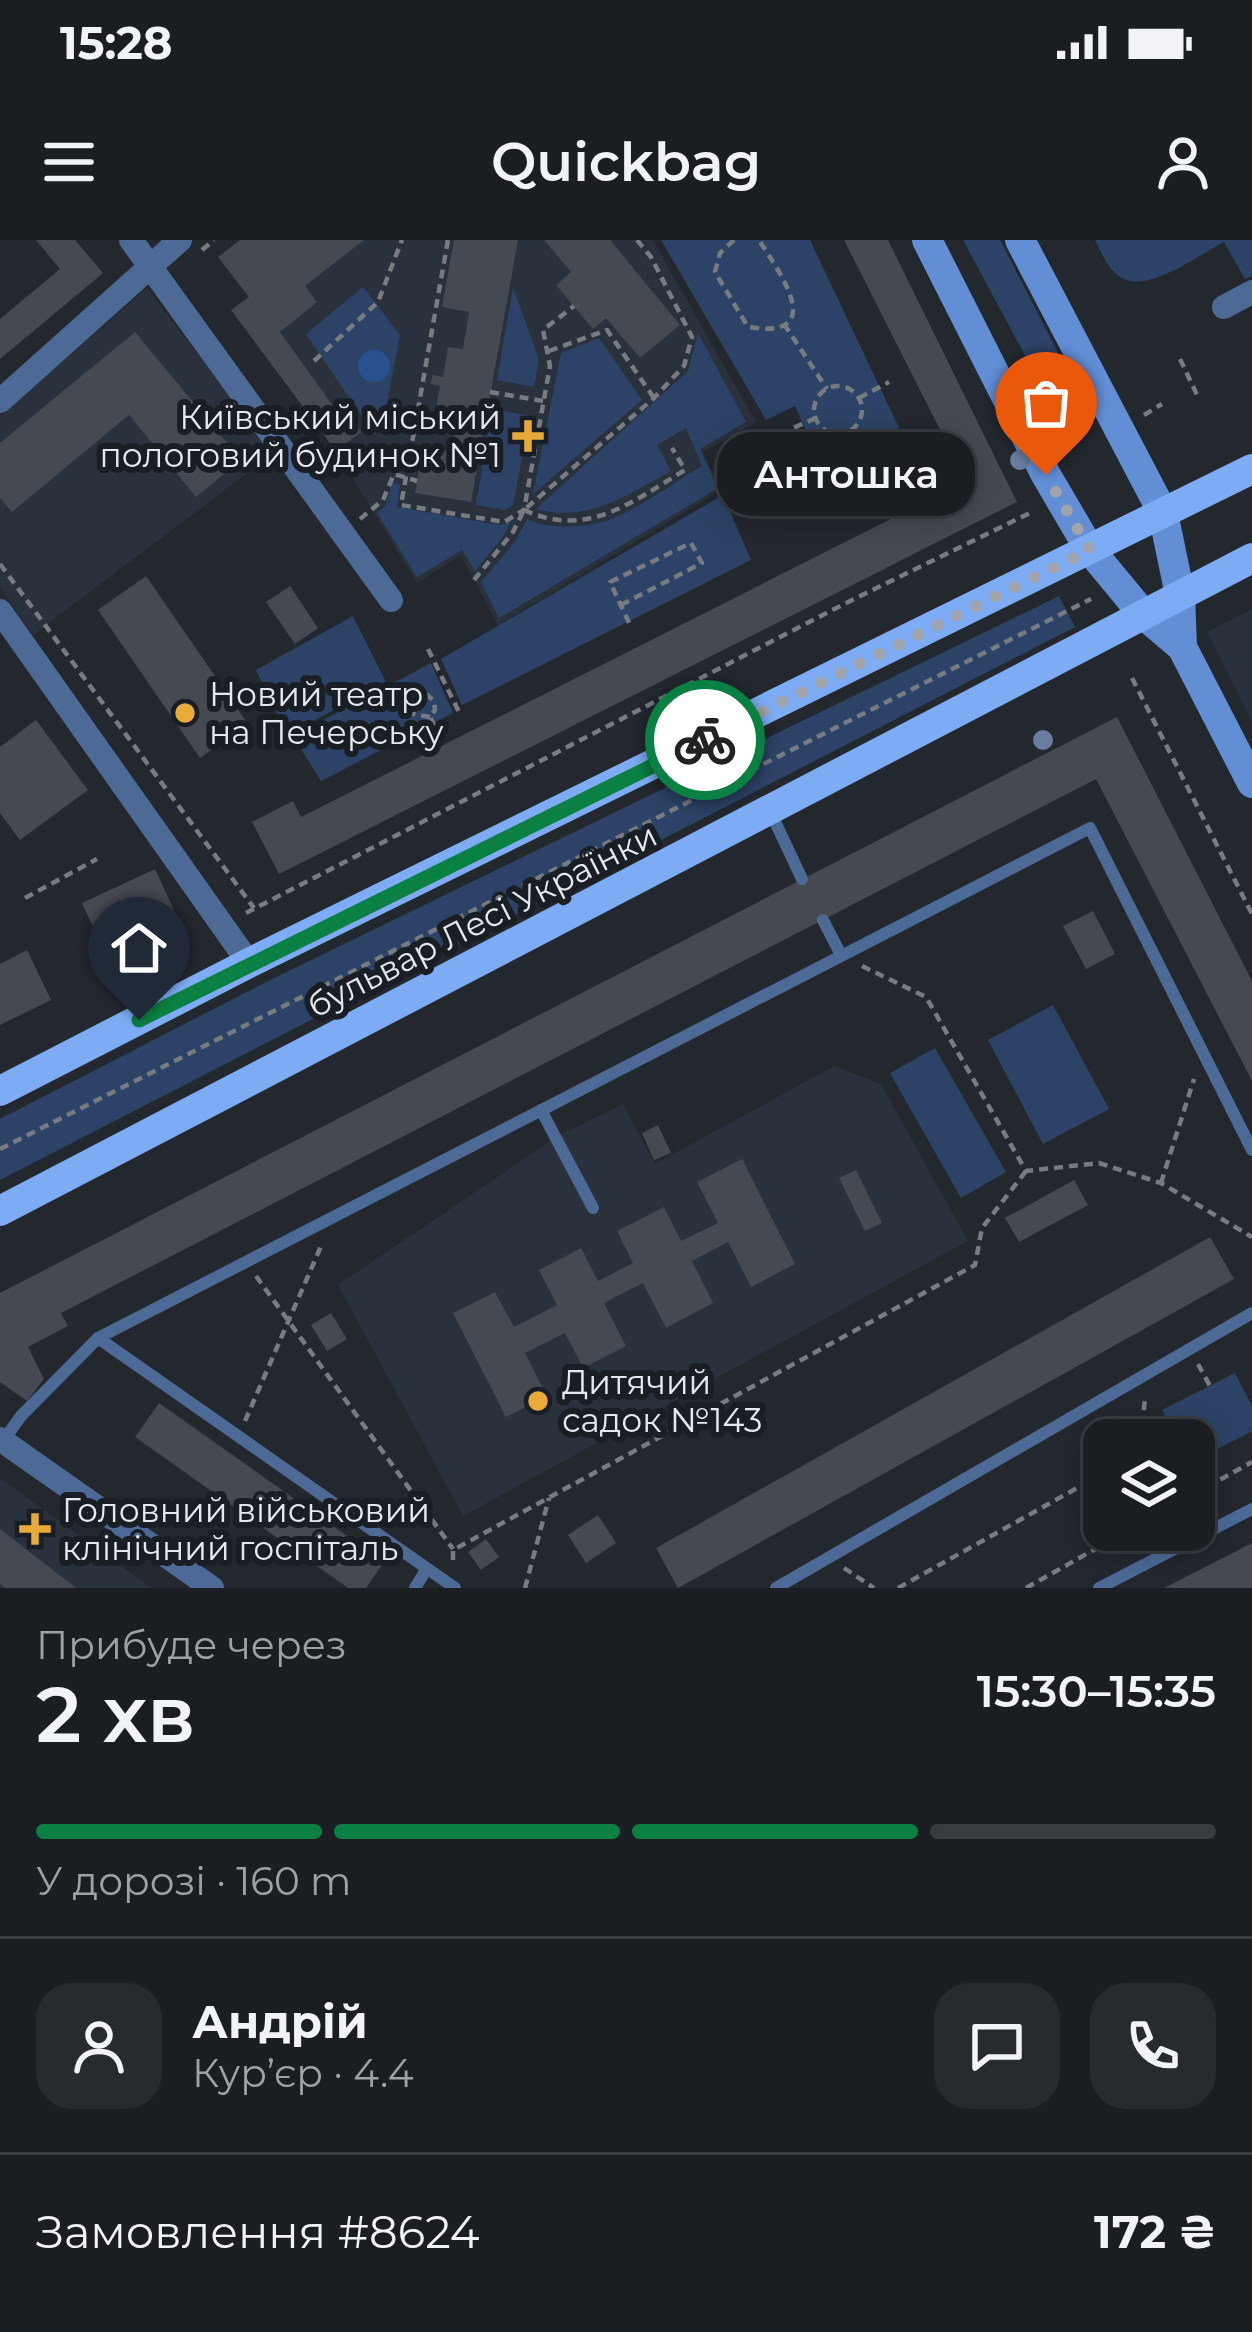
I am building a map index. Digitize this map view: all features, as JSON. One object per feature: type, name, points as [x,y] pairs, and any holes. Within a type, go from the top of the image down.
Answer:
[{"type":"main road","points":[[927,240],[1046,475],[1090,550],[1143,614],[1182,647],[1252,784]]},
{"type":"main road","points":[[1020,240],[1163,514],[1180,595],[1182,647]]},
{"type":"main road","name":"бульвар Лесі Українки","points":[[0,1091],[249,963],[1252,469]]},
{"type":"main road","name":"бульвар Лесі Українки","points":[[0,1211],[1252,559]]},
{"type":"street","points":[[131,240],[392,600]]},
{"type":"street","points":[[0,401],[180,240]]},
{"type":"street","points":[[1224,307],[1252,292]]},
{"type":"street","points":[[0,611],[249,963]]},
{"type":"street","points":[[2,1440],[210,1587]]},
{"type":"lane","points":[[770,812],[802,879]]},
{"type":"lane","points":[[2,1440],[98,1338],[1090,828],[1252,1150]]},
{"type":"lane","points":[[823,920],[841,956]]},
{"type":"lane","points":[[541,1110],[593,1208]]},
{"type":"lane","points":[[776,1588],[1252,1313]]},
{"type":"lane","points":[[98,1338],[453,1587]]},
{"type":"lane","points":[[1099,1588],[1252,1509]]},
{"type":"lane","points":[[415,1588],[426,1570]]},
{"type":"path","points":[[314,361],[378,302],[400,240]]},
{"type":"path","points":[[448,240],[401,505],[504,522],[654,398],[684,366],[692,337],[651,257],[637,240]]},
{"type":"path","points":[[734,240],[720,253],[716,272],[748,327],[771,331],[794,310],[794,295],[759,240]]},
{"type":"path","points":[[474,580],[513,532],[524,510],[549,351],[543,330],[574,306]]},
{"type":"path","points":[[784,324],[826,389]]},
{"type":"path","points":[[549,351],[607,330],[654,398]]},
{"type":"path","points":[[1180,359],[1199,399]]},
{"type":"path","points":[[859,398],[889,382]]},
{"type":"path","points":[[846,387],[859,398],[861,419],[850,432],[826,431],[815,418],[816,401],[826,389],[846,387]]},
{"type":"path","points":[[490,392],[543,401]]},
{"type":"path","points":[[815,418],[791,429],[816,483]]},
{"type":"path","points":[[850,432],[878,488]]},
{"type":"path","points":[[524,510],[544,519],[608,516],[685,470],[672,448]]},
{"type":"path","points":[[394,474],[417,481]]},
{"type":"path","points":[[225,927],[846,603],[1038,509],[1027,487],[1046,475]]},
{"type":"path","points":[[620,604],[702,563],[692,543],[610,582],[620,604],[631,627]]},
{"type":"path","points":[[0,564],[254,908]]},
{"type":"path","points":[[0,1149],[1091,599]]},
{"type":"path","points":[[428,649],[460,714]]},
{"type":"path","points":[[1132,678],[1252,914]]},
{"type":"path","points":[[426,694],[434,701],[430,717],[414,714],[411,706],[417,696],[426,694]]},
{"type":"path","points":[[430,717],[435,728]]},
{"type":"path","points":[[25,898],[98,859]]},
{"type":"path","points":[[841,956],[926,997],[1026,1171]]},
{"type":"path","points":[[1161,1183],[1202,1052]]},
{"type":"path","points":[[453,1550],[975,1264],[982,1228],[1026,1171],[1100,1163],[1161,1183],[1252,1237]]},
{"type":"path","points":[[238,1437],[334,1216]]},
{"type":"path","points":[[246,1262],[453,1550],[453,1587]]},
{"type":"path","points":[[1143,1419],[1147,1374]]},
{"type":"path","points":[[1215,1482],[1252,1462]]},
{"type":"path","points":[[898,1588],[1083,1485]]},
{"type":"path","points":[[525,1588],[549,1498]]},
{"type":"path","points":[[1026,1588],[1092,1551]]},
{"type":"path","points":[[828,1558],[874,1588]]},
{"type":"shaded area","name":"Київський міський пологовий будинок №1","points":[[240,240],[653,240],[756,422],[703,452],[721,490],[498,625],[461,555],[417,583],[336,451],[231,310],[248,297],[218,257]]},
{"type":"shaded area","points":[[661,240],[810,240],[909,449],[831,488],[795,406],[766,420]]},
{"type":"shaded area","points":[[963,240],[1000,240],[1083,401],[1057,415]]},
{"type":"shaded area","points":[[1095,240],[1252,240],[1252,276],[1245,279],[1224,242],[1161,276],[1135,282],[1114,272]]},
{"type":"shaded area","points":[[363,287],[400,335],[382,429],[374,434],[306,334]]},
{"type":"shaded area","points":[[513,287],[539,360],[534,387],[497,380]]},
{"type":"shaded area","points":[[147,288],[274,453],[33,635],[0,587],[0,416]]},
{"type":"shaded area","points":[[698,333],[746,422],[700,449],[718,488],[499,618],[481,582],[514,543],[527,519],[557,526],[603,522],[702,466],[686,428],[657,445],[671,471],[639,489],[590,510],[554,513],[536,509],[688,371]]},
{"type":"shaded area","points":[[599,338],[642,400],[533,494],[561,353]]},
{"type":"shaded area","points":[[374,350],[385,355],[390,366],[385,377],[374,382],[363,377],[358,366],[363,355]]},
{"type":"shaded area","points":[[492,409],[530,416],[513,505],[504,510],[476,505]]},
{"type":"shaded area","points":[[393,483],[400,484],[397,507],[500,525],[511,521],[475,571],[462,550],[417,577],[377,513],[385,506]]},
{"type":"shaded area","points":[[723,495],[751,560],[462,705],[441,659]]},
{"type":"shaded area","points":[[1059,596],[1075,627],[0,1180],[0,1119],[266,982]]},
{"type":"shaded area","points":[[1252,609],[1252,722],[1207,632]]},
{"type":"shaded area","points":[[353,616],[386,682],[287,735],[256,670]]},
{"type":"shaded area","points":[[431,663],[453,713],[321,781],[293,736]]},
{"type":"shaded area","points":[[1053,1005],[1109,1109],[1043,1144],[988,1040]]},
{"type":"shaded area","points":[[935,1048],[1006,1172],[961,1198],[890,1073]]},
{"type":"shaded area","name":"Дитячий садок №143","points":[[834,1066],[881,1084],[968,1241],[463,1516],[338,1285],[556,1137],[623,1104],[655,1164]]},
{"type":"shaded area","points":[[1235,1373],[1252,1406],[1252,1431],[1215,1450],[1215,1419],[1167,1419],[1162,1410]]},
{"type":"shaded area","name":"Головний військовий клінічний госпіталь","points":[[0,1478],[141,1580],[152,1588],[0,1588]]},
{"type":"building","points":[[36,240],[75,240],[103,273],[0,359],[0,319],[60,269]]},
{"type":"building","points":[[240,240],[364,240],[305,286],[317,302],[280,332],[336,410],[342,406],[361,432],[336,451],[231,310],[249,297],[218,257]]},
{"type":"building","points":[[454,240],[518,240],[471,502],[415,493],[423,446],[452,451],[458,413],[436,409],[440,386],[431,384],[432,375],[443,377],[448,347],[463,349],[469,312],[442,307]]},
{"type":"building","points":[[544,240],[610,240],[680,325],[640,358],[606,318],[593,329],[556,285],[571,272]]},
{"type":"building","points":[[844,240],[888,240],[1017,502],[279,874],[252,822],[293,801],[301,817],[966,481]]},
{"type":"building","points":[[135,332],[241,460],[196,497],[129,415],[12,512],[0,498],[0,443]]},
{"type":"building","points":[[146,576],[248,724],[200,758],[98,610]]},
{"type":"building","points":[[290,586],[318,628],[295,644],[266,602]]},
{"type":"building","points":[[1117,717],[1252,981],[1252,1081],[1096,779],[61,1313],[68,1326],[28,1347],[44,1379],[27,1401],[0,1382],[0,1293]]},
{"type":"building","points":[[36,720],[88,790],[20,840],[0,813],[0,747]]},
{"type":"building","points":[[155,869],[185,934],[112,968],[82,903]]},
{"type":"building","points":[[1093,911],[1115,954],[1086,969],[1063,926]]},
{"type":"building","points":[[27,950],[51,1000],[0,1025],[0,964]]},
{"type":"building","points":[[658,1125],[671,1153],[654,1160],[642,1133]]},
{"type":"building","points":[[742,1159],[795,1264],[751,1287],[728,1242],[692,1261],[713,1303],[666,1328],[643,1283],[604,1303],[626,1346],[583,1368],[565,1333],[525,1353],[547,1396],[506,1417],[453,1313],[495,1292],[514,1327],[557,1305],[539,1270],[581,1248],[598,1281],[633,1263],[617,1231],[664,1207],[681,1241],[718,1223],[697,1182]]},
{"type":"building","points":[[856,1170],[882,1223],[865,1231],[839,1178]]},
{"type":"building","points":[[1074,1180],[1088,1205],[1019,1242],[1005,1218]]},
{"type":"building","points":[[1210,1237],[1234,1279],[678,1588],[656,1548]]},
{"type":"building","points":[[331,1313],[347,1339],[327,1351],[311,1325]]},
{"type":"building","points":[[159,1403],[384,1562],[366,1588],[348,1588],[135,1437]]},
{"type":"building","points":[[598,1515],[616,1543],[586,1563],[568,1535]]},
{"type":"building","points":[[0,1529],[76,1588],[5,1588],[0,1584]]},
{"type":"building","points":[[486,1539],[499,1557],[481,1570],[468,1552]]},
{"type":"building","points":[[1252,1543],[1252,1588],[1164,1588]]},
{"type":"way so far","points":[[705,740],[1090,550],[1046,475]]},
{"type":"place","name":"Київський міський пологовий будинок №1","points":[[528,436]]},
{"type":"place","name":"Антошка","points":[[1046,475]]},
{"type":"place","name":"Новий театр на Печерську","points":[[185,713]]},
{"type":"place","name":"Дитячий садок №143","points":[[538,1401]]},
{"type":"place","name":"Головний військовий клінічний госпіталь","points":[[35,1529]]},
{"type":"route","points":[[139,1020],[705,740]]}]
